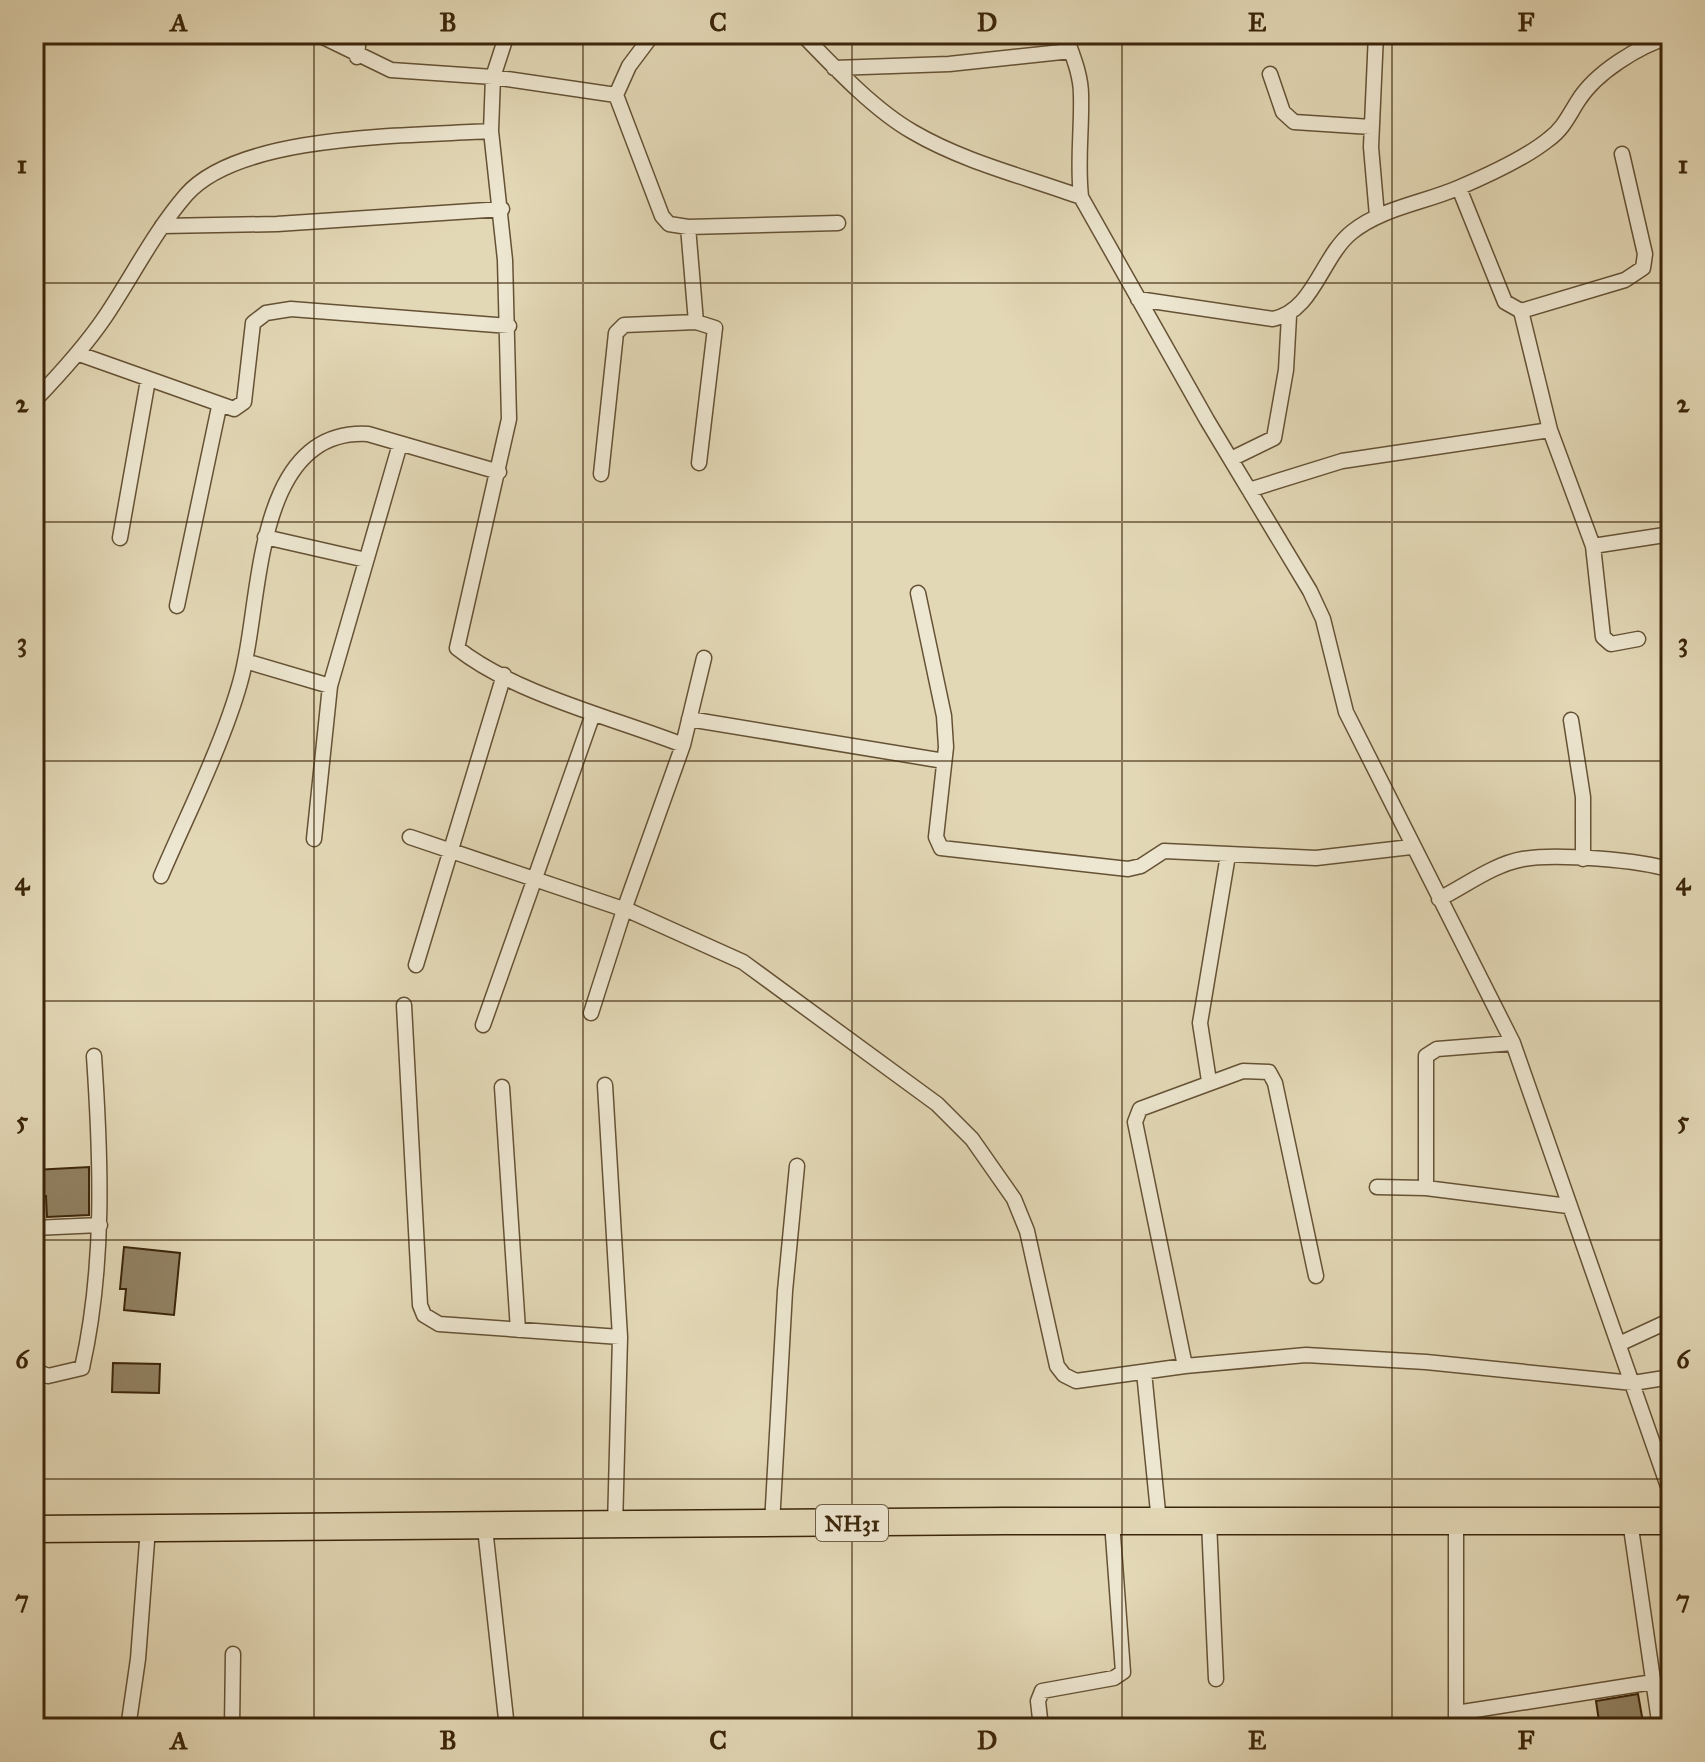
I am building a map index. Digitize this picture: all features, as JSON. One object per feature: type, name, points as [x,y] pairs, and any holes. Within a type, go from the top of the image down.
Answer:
[{"type":"highway","name":"NH31","points":[[34,1529],[1671,1521]]},
{"type":"street","points":[[317,34],[357,57],[391,70],[493,77],[616,95]]},
{"type":"street","points":[[357,57],[359,34]]},
{"type":"street","points":[[507,34],[493,77],[491,131],[502,209],[509,326],[509,419],[499,472],[456,640],[457,648],[504,675],[593,714],[683,745]]},
{"type":"street","points":[[653,34],[634,57],[616,95],[662,216],[669,224],[688,227],[838,223]]},
{"type":"street","points":[[802,34],[834,68],[911,131],[949,149],[1081,197]]},
{"type":"street","points":[[1065,34],[1081,95],[1077,158],[1081,197],[1310,591],[1323,619],[1346,712],[1411,847],[1513,1043],[1671,1495]]},
{"type":"street","points":[[1376,34],[1371,127],[1377,216]]},
{"type":"street","points":[[1138,299],[1260,318],[1289,316],[1300,307],[1332,253],[1351,233],[1377,216],[1459,188],[1548,140],[1589,87],[1647,39],[1671,36]]},
{"type":"street","points":[[834,68],[949,64],[1071,51]]},
{"type":"street","points":[[1270,74],[1283,112],[1294,122],[1371,127]]},
{"type":"street","points":[[34,401],[79,354],[162,226],[188,192],[240,162],[270,151],[316,142],[491,131]]},
{"type":"street","points":[[1459,188],[1505,302],[1521,311],[1625,280],[1643,268],[1645,254],[1622,154]]},
{"type":"street","points":[[162,226],[277,224],[502,209]]},
{"type":"street","points":[[688,227],[696,322]]},
{"type":"street","points":[[79,354],[219,407],[234,409],[244,402],[253,323],[276,310],[509,326]]},
{"type":"street","points":[[1521,311],[1550,430],[1593,546],[1605,641],[1611,644],[1638,639]]},
{"type":"street","points":[[1231,459],[1274,438],[1286,370],[1289,316]]},
{"type":"street","points":[[601,474],[619,328],[624,325],[713,324],[716,333],[699,463]]},
{"type":"street","points":[[120,538],[148,380]]},
{"type":"street","points":[[177,606],[219,407]]},
{"type":"street","points":[[1249,490],[1342,461],[1550,430]]},
{"type":"street","points":[[161,876],[230,714],[245,661],[265,537],[295,467],[309,452],[349,433],[368,434],[499,472]]},
{"type":"street","points":[[314,839],[330,686],[400,444]]},
{"type":"street","points":[[1593,546],[1671,534]]},
{"type":"street","points":[[265,537],[366,560]]},
{"type":"street","points":[[918,593],[944,716],[944,761],[936,844],[948,851],[1128,869],[1141,866],[1164,851],[1316,858],[1411,847]]},
{"type":"street","points":[[591,1013],[683,745],[704,658]]},
{"type":"street","points":[[245,661],[330,686]]},
{"type":"street","points":[[416,965],[504,675]]},
{"type":"street","points":[[483,1025],[593,714]]},
{"type":"street","points":[[689,719],[944,761]]},
{"type":"street","points":[[1571,720],[1583,797],[1583,859]]},
{"type":"street","points":[[410,837],[624,910],[743,962],[937,1104],[972,1139],[1014,1199],[1027,1231],[1057,1366],[1064,1375],[1076,1381],[1185,1366],[1306,1355],[1426,1362],[1633,1383],[1671,1377]]},
{"type":"street","points":[[1209,1081],[1200,1023],[1228,855]]},
{"type":"street","points":[[1439,899],[1507,864],[1524,859],[1583,859],[1671,870]]},
{"type":"street","points":[[404,1005],[420,1305],[424,1315],[439,1324],[620,1337]]},
{"type":"street","points":[[1426,1188],[1426,1056],[1437,1049],[1513,1043]]},
{"type":"street","points":[[34,1370],[48,1376],[82,1368],[89,1337],[100,1225],[94,1056]]},
{"type":"street","points":[[1185,1366],[1136,1115],[1150,1103],[1243,1071],[1269,1072],[1275,1083],[1316,1276]]},
{"type":"street","points":[[605,1085],[620,1337],[615,1527]]},
{"type":"street","points":[[502,1087],[518,1330]]},
{"type":"street","points":[[772,1524],[785,1291],[797,1166]]},
{"type":"street","points":[[1377,1187],[1426,1188],[1568,1206]]},
{"type":"street","points":[[34,1228],[100,1225]]},
{"type":"street","points":[[1619,1344],[1671,1320]]},
{"type":"street","points":[[1144,1372],[1159,1522]]},
{"type":"street","points":[[1630,1521],[1660,1728]]},
{"type":"street","points":[[1041,1728],[1038,1701],[1042,1691],[1114,1678],[1123,1672],[1112,1522]]},
{"type":"street","points":[[1209,1522],[1216,1679]]},
{"type":"street","points":[[1456,1522],[1456,1721],[1653,1682]]},
{"type":"street","points":[[128,1728],[138,1659],[148,1528]]},
{"type":"street","points":[[485,1528],[507,1728]]},
{"type":"street","points":[[232,1728],[233,1654]]},
{"type":"building","points":[[89,1167],[89,1215],[47,1217],[46,1196],[34,1196],[34,1170]]},
{"type":"building","points":[[124,1247],[180,1253],[174,1315],[124,1310],[126,1289],[120,1289]]},
{"type":"building","points":[[113,1363],[160,1364],[159,1393],[112,1392]]},
{"type":"building","points":[[1638,1694],[1644,1728],[1600,1728],[1596,1701]]}]
